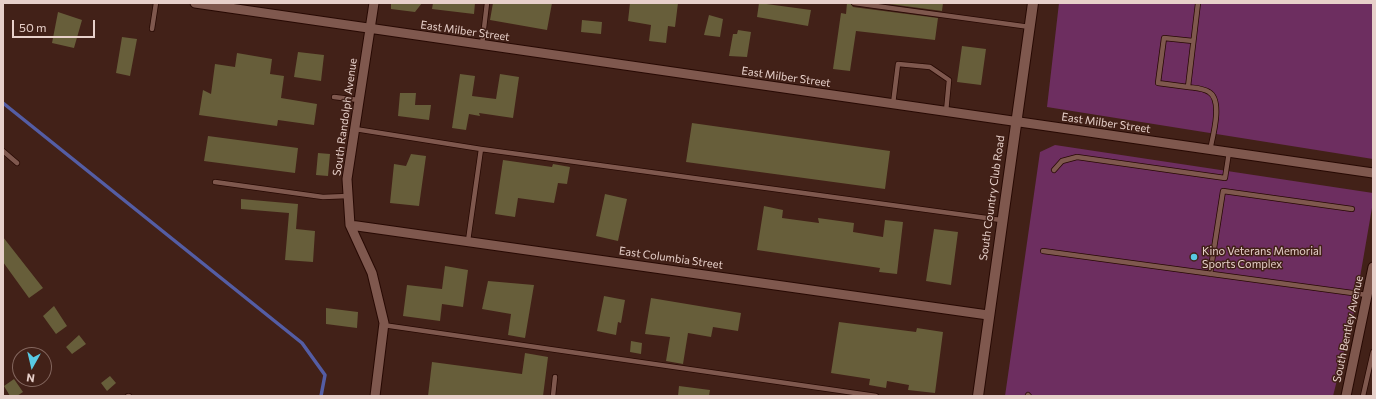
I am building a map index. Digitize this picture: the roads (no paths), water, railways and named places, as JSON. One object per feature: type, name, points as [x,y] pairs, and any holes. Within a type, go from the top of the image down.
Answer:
[{"type":"street","name":"East Milber Street","points":[[195,3],[1373,173]]},
{"type":"street","name":"South Randolph Avenue","points":[[374,3],[347,179],[350,225],[372,273],[383,325],[375,396]]},
{"type":"street","name":"South Country Club Road","points":[[978,396],[1001,220],[1033,3]]},
{"type":"street","name":"East Columbia Street","points":[[350,225],[988,315]]},
{"type":"street","name":"South Bentley Avenue","points":[[1346,396],[1373,267]]},
{"type":"lane","points":[[152,29],[156,3]]},
{"type":"lane","points":[[482,45],[487,3]]},
{"type":"lane","points":[[854,3],[1030,27]]},
{"type":"lane","points":[[1188,87],[1198,3]]},
{"type":"lane","points":[[1193,41],[1164,38],[1158,83],[1206,90],[1215,97],[1217,106],[1210,150]]},
{"type":"lane","points":[[893,104],[898,64],[930,68],[949,80],[946,112]]},
{"type":"lane","points":[[334,97],[359,100]]},
{"type":"lane","points":[[355,129],[481,148],[1001,220]]},
{"type":"lane","points":[[468,241],[481,148]]},
{"type":"lane","points":[[3,151],[17,162]]},
{"type":"lane","points":[[1054,170],[1062,161],[1077,157],[1225,178],[1229,152]]},
{"type":"lane","points":[[215,182],[323,197],[348,196]]},
{"type":"lane","points":[[1210,274],[1223,190],[1352,209]]},
{"type":"lane","points":[[1043,251],[1367,295]]},
{"type":"lane","points":[[383,325],[876,396]]},
{"type":"lane","points":[[1363,396],[1373,352]]},
{"type":"lane","points":[[553,396],[555,377]]},
{"type":"waterway","points":[[3,103],[302,343],[325,375],[321,396]]},
{"type":"place","name":"Kino Veterans Memorial Sports Complex","points":[[1194,257]]}]
